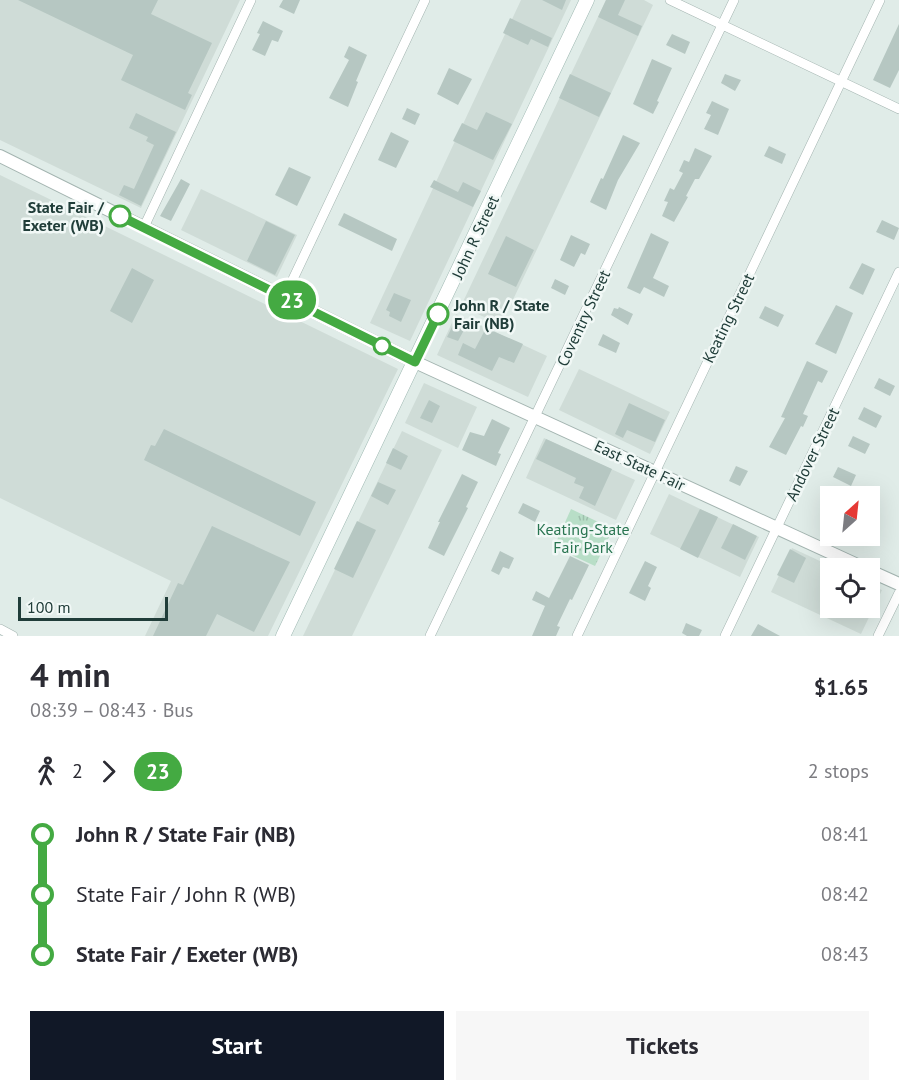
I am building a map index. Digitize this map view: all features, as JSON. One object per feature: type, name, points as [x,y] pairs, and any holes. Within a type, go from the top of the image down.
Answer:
[{"type":"main road","name":"John R Street","points":[[283,636],[587,0]]},
{"type":"street","points":[[144,227],[251,0]]},
{"type":"street","points":[[285,296],[425,0]]},
{"type":"street","points":[[670,0],[899,109]]},
{"type":"street","name":"Coventry Street","points":[[430,636],[734,0]]},
{"type":"street","name":"Keating Street","points":[[577,636],[880,0]]},
{"type":"street","name":"East State Fair","points":[[0,156],[415,362],[842,558]]},
{"type":"street","name":"Andover Street","points":[[725,636],[899,272]]},
{"type":"street","points":[[880,575],[899,584]]},
{"type":"street","points":[[878,636],[899,593]]},
{"type":"street","points":[[0,629],[14,636]]},
{"type":"shaded area","points":[[0,0],[240,0],[141,208],[0,140]]},
{"type":"shaded area","points":[[521,0],[571,0],[410,341],[370,323]]},
{"type":"shaded area","points":[[606,0],[644,0],[653,5],[501,325],[461,306]]},
{"type":"shaded area","points":[[0,175],[398,369],[268,636],[145,636],[171,581],[0,498]]},
{"type":"shaded area","points":[[201,189],[297,235],[277,277],[181,230]]},
{"type":"shaded area","points":[[456,314],[547,356],[528,397],[437,355]]},
{"type":"shaded area","points":[[579,369],[670,412],[650,454],[559,410]]},
{"type":"shaded area","points":[[424,383],[477,407],[458,448],[405,423]]},
{"type":"shaded area","points":[[402,431],[442,450],[352,636],[303,636]]},
{"type":"shaded area","points":[[544,438],[635,480],[616,520],[526,478]]},
{"type":"shaded area","points":[[669,494],[759,537],[740,577],[650,534]]},
{"type":"shaded area","points":[[792,548],[820,561],[820,615],[771,592]]},
{"type":"shaded area","points":[[827,618],[869,618],[861,634]]},
{"type":"green space","name":"Keating-State Fair Park","points":[[571,509],[613,529],[595,566],[554,547]]},
{"type":"building","points":[[18,0],[158,0],[151,14],[212,43],[188,93],[192,95],[185,110],[121,80],[133,55]]},
{"type":"building","points":[[283,0],[300,0],[294,14],[279,7]]},
{"type":"building","points":[[542,0],[566,0],[562,10]]},
{"type":"building","points":[[606,0],[625,0],[618,15],[642,26],[638,36],[598,17]]},
{"type":"building","points":[[510,18],[552,38],[548,47],[531,39],[528,45],[503,33]]},
{"type":"building","points":[[263,21],[283,31],[278,42],[272,40],[265,56],[252,50],[260,34],[257,33]]},
{"type":"building","points":[[899,24],[899,70],[890,88],[873,80]]},
{"type":"building","points":[[672,34],[690,42],[685,54],[666,45]]},
{"type":"building","points":[[349,46],[367,55],[348,107],[329,98],[349,60],[344,57]]},
{"type":"building","points":[[652,59],[672,68],[653,114],[633,104]]},
{"type":"building","points":[[449,68],[472,79],[458,105],[437,94]]},
{"type":"building","points":[[570,74],[611,93],[599,117],[559,98]]},
{"type":"building","points":[[725,74],[741,80],[735,91],[721,83]]},
{"type":"building","points":[[712,101],[729,109],[718,135],[704,129],[711,115],[706,113]]},
{"type":"building","points":[[407,108],[420,114],[415,125],[402,119]]},
{"type":"building","points":[[486,112],[512,124],[493,160],[453,141],[462,123],[477,130]]},
{"type":"building","points":[[136,113],[176,132],[141,206],[119,195],[124,185],[134,189],[154,145],[146,141],[148,137],[129,128]]},
{"type":"building","points":[[391,132],[409,141],[396,168],[378,160]]},
{"type":"building","points":[[623,135],[640,143],[618,180],[606,210],[590,202]]},
{"type":"building","points":[[769,146],[786,154],[782,164],[764,156]]},
{"type":"building","points":[[695,148],[712,156],[699,179],[695,179],[674,222],[662,216],[668,202],[664,201],[670,188],[674,190],[683,173],[679,171],[684,160],[689,162]]},
{"type":"building","points":[[289,167],[311,177],[297,206],[275,195]]},
{"type":"building","points":[[181,179],[190,184],[171,221],[160,216]]},
{"type":"building","points":[[434,180],[458,192],[463,182],[481,191],[473,207],[430,187]]},
{"type":"building","points":[[344,213],[397,239],[392,251],[338,225]]},
{"type":"building","points":[[882,220],[899,228],[894,240],[876,232]]},
{"type":"building","points":[[266,221],[295,235],[275,275],[247,261]]},
{"type":"building","points":[[651,233],[669,242],[653,278],[669,286],[664,297],[644,287],[640,294],[627,288]]},
{"type":"building","points":[[571,235],[590,244],[585,255],[581,253],[574,267],[560,260]]},
{"type":"building","points":[[506,236],[534,250],[516,287],[488,274]]},
{"type":"building","points":[[862,263],[875,269],[863,295],[849,288]]},
{"type":"building","points":[[132,268],[154,280],[132,323],[110,311]]},
{"type":"building","points":[[555,279],[569,286],[565,295],[551,288]]},
{"type":"building","points":[[394,293],[411,300],[401,322],[389,316],[390,312],[386,310]]},
{"type":"building","points":[[836,305],[853,313],[836,354],[815,344]]},
{"type":"building","points":[[765,306],[784,315],[778,327],[759,318]]},
{"type":"building","points":[[619,307],[633,314],[628,325],[611,315],[614,308]]},
{"type":"building","points":[[453,325],[464,330],[458,341],[447,337]]},
{"type":"building","points":[[486,328],[523,344],[514,363],[499,357],[492,371],[458,355],[463,343],[475,349]]},
{"type":"building","points":[[603,334],[620,343],[616,353],[598,345]]},
{"type":"building","points":[[807,361],[828,371],[822,383],[818,381],[803,414],[808,416],[786,455],[769,447],[785,418],[781,417]]},
{"type":"building","points":[[879,378],[895,386],[890,396],[874,388]]},
{"type":"building","points":[[429,400],[440,406],[432,423],[420,418]]},
{"type":"building","points":[[629,403],[665,420],[655,442],[627,430],[623,438],[615,434]]},
{"type":"building","points":[[864,407],[882,416],[876,428],[858,419]]},
{"type":"building","points":[[492,419],[510,428],[498,453],[501,454],[496,466],[462,450],[470,432],[484,436]]},
{"type":"building","points":[[164,429],[316,502],[300,536],[144,460],[151,445],[155,446]]},
{"type":"building","points":[[853,436],[870,444],[865,454],[848,446]]},
{"type":"building","points":[[546,439],[612,469],[595,506],[579,498],[584,487],[574,483],[576,478],[536,459]]},
{"type":"building","points":[[393,448],[408,456],[401,470],[386,463]]},
{"type":"building","points":[[736,466],[748,471],[740,486],[729,481]]},
{"type":"building","points":[[838,467],[856,475],[851,486],[833,477]]},
{"type":"building","points":[[462,474],[478,482],[444,556],[428,548]]},
{"type":"building","points":[[378,482],[396,490],[388,505],[371,496]]},
{"type":"building","points":[[523,503],[540,511],[535,522],[518,513]]},
{"type":"building","points":[[700,509],[718,517],[698,558],[680,549]]},
{"type":"building","points":[[357,521],[376,530],[353,578],[334,569]]},
{"type":"building","points":[[733,524],[757,536],[745,560],[721,548]]},
{"type":"building","points":[[212,526],[290,562],[254,632],[217,614],[206,636],[153,636],[178,583],[183,585]]},
{"type":"building","points":[[790,549],[806,558],[794,583],[777,575]]},
{"type":"building","points":[[500,551],[514,558],[509,569],[503,567],[499,575],[491,571]]},
{"type":"building","points":[[570,556],[589,565],[557,626],[560,627],[556,636],[532,636],[545,606],[532,600],[536,591],[549,598]]},
{"type":"building","points":[[645,561],[657,567],[648,586],[651,588],[645,601],[629,593]]},
{"type":"building","points":[[686,623],[702,630],[699,636],[687,636],[682,633]]},
{"type":"building","points":[[758,624],[780,636],[751,636]]},
{"type":"bus line","name":"23","points":[[120,216],[415,362],[438,314]]},
{"type":"place","name":"State Fair / Exeter (WB)","points":[[120,216]]},
{"type":"place","name":"John R / State Fair (NB)","points":[[438,314]]}]
